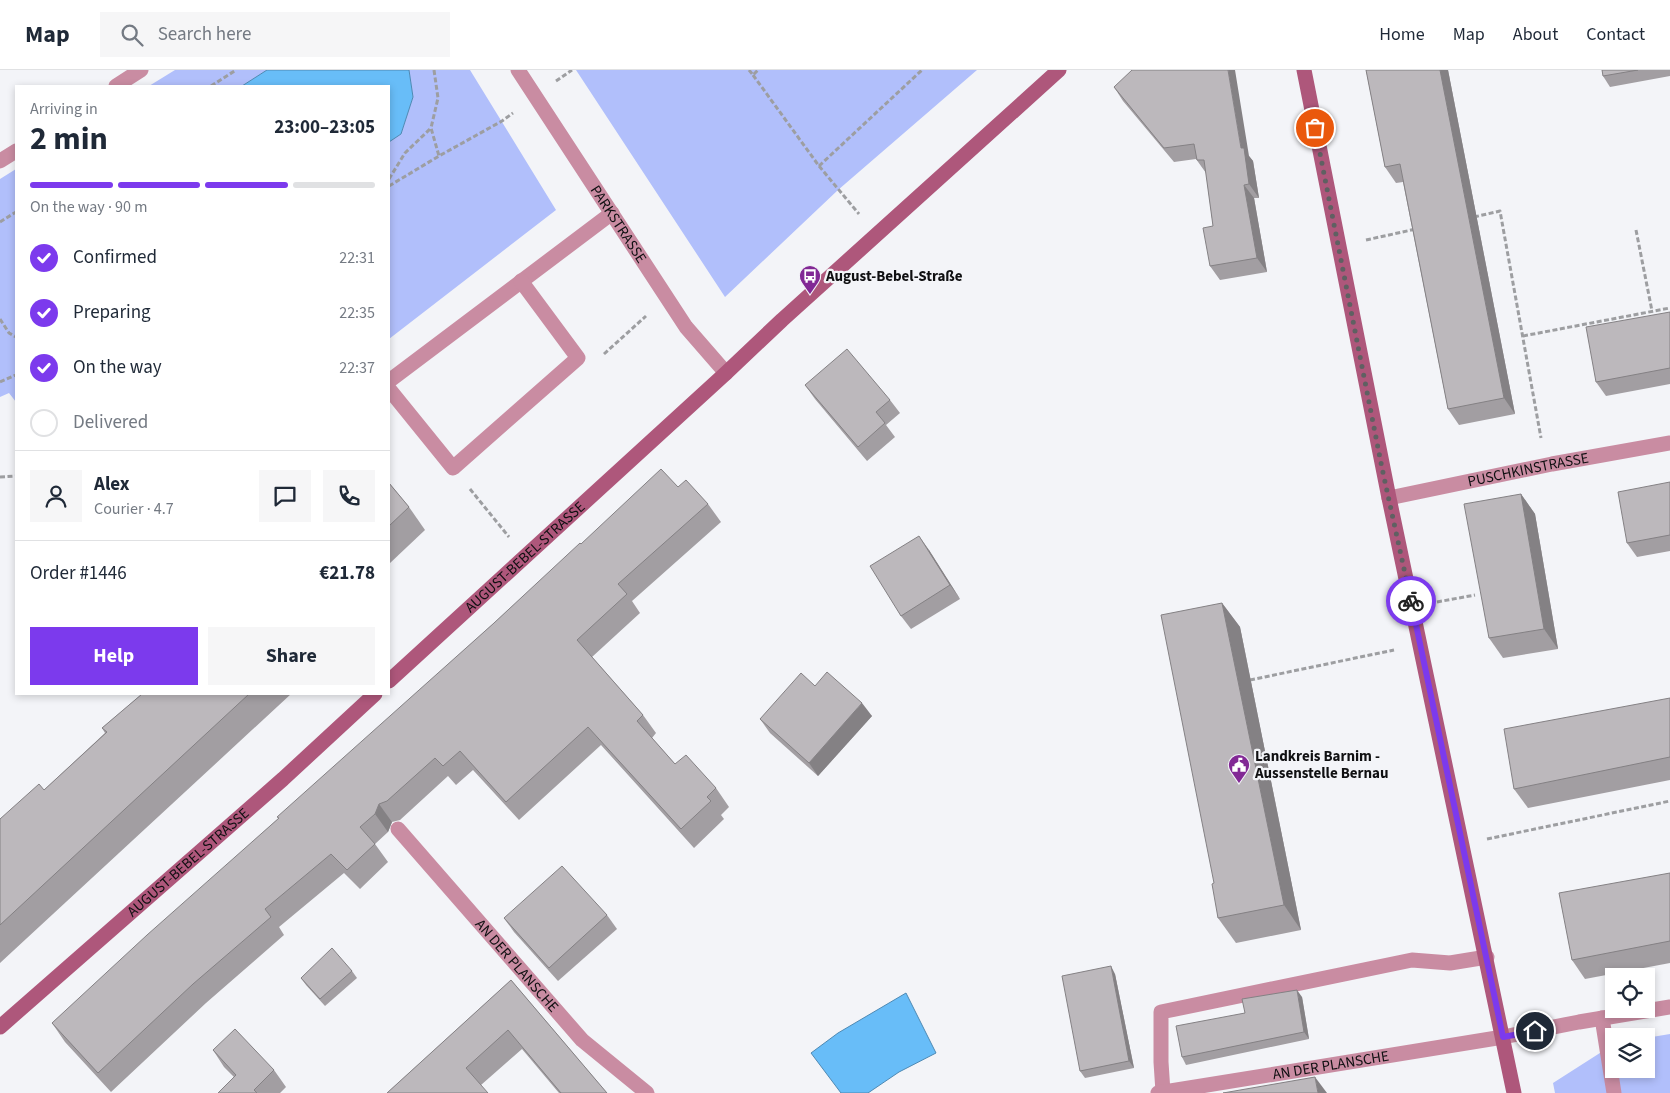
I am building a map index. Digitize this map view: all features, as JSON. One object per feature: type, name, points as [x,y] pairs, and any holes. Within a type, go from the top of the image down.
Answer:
[{"type":"main road","name":"AUGUST-BEBEL-STRASSE","points":[[390,680],[782,320],[1059,70]]},
{"type":"main road","points":[[1304,70],[1389,498],[1514,1093]]},
{"type":"main road","name":"AUGUST-BEBEL-STRASSE","points":[[0,1027],[283,779],[373,695]]},
{"type":"street","points":[[118,85],[141,70]]},
{"type":"street","name":"PARKSTRASSE","points":[[518,70],[686,327],[726,373]]},
{"type":"street","points":[[0,161],[15,152]]},
{"type":"street","points":[[390,380],[612,213]]},
{"type":"street","points":[[390,390],[453,468],[578,358],[521,281]]},
{"type":"street","name":"PUSCHKINSTRASSE","points":[[1389,498],[1552,464],[1670,443]]},
{"type":"street","name":"AN DER PLANSCHE","points":[[398,829],[582,1040],[647,1093]]},
{"type":"street","points":[[1161,1092],[1161,1012],[1412,960],[1450,963],[1486,957]]},
{"type":"street","name":"AN DER PLANSCHE","points":[[1161,1092],[1503,1037],[1670,1006]]},
{"type":"street","points":[[1602,1018],[1614,1093]]},
{"type":"path","points":[[213,85],[236,70]]},
{"type":"path","points":[[434,70],[438,98],[431,128],[439,156]]},
{"type":"path","points":[[748,70],[838,190]]},
{"type":"path","points":[[753,75],[758,70]]},
{"type":"path","points":[[819,166],[922,70]]},
{"type":"path","points":[[390,185],[502,121]]},
{"type":"path","points":[[390,177],[405,152],[431,128]]},
{"type":"path","points":[[1471,217],[1500,211],[1541,438]]},
{"type":"path","points":[[0,222],[15,213]]},
{"type":"path","points":[[1338,246],[1424,228]]},
{"type":"path","points":[[1636,230],[1652,311]]},
{"type":"path","points":[[578,358],[605,354],[667,297]]},
{"type":"path","points":[[1523,336],[1670,308]]},
{"type":"path","points":[[0,319],[9,333],[15,336]]},
{"type":"path","points":[[0,382],[15,375]]},
{"type":"path","points":[[453,468],[525,557]]},
{"type":"path","points":[[0,477],[15,476]]},
{"type":"path","points":[[1412,607],[1475,595]]},
{"type":"path","points":[[1250,680],[1420,644]]},
{"type":"path","points":[[1463,844],[1670,801]]},
{"type":"shaded area","points":[[175,70],[267,70],[244,85],[151,85]]},
{"type":"shaded area","points":[[267,70],[409,70],[413,97],[401,134],[390,141],[390,85],[244,85]]},
{"type":"shaded area","points":[[409,70],[470,70],[556,210],[390,338],[390,141],[401,134],[413,97]]},
{"type":"shaded area","points":[[576,70],[977,70],[838,190],[725,297]]},
{"type":"shaded area","points":[[15,170],[15,401],[9,393],[0,397],[0,179]]},
{"type":"shaded area","points":[[906,993],[936,1053],[899,1072],[868,1093],[841,1093],[811,1053],[838,1033]]},
{"type":"shaded area","points":[[1670,1034],[1670,1093],[1555,1093],[1553,1083],[1605,1050],[1605,1078],[1655,1078],[1655,1036]]},
{"type":"building","points":[[1132,70],[1228,70],[1241,148],[1244,148],[1249,184],[1244,185],[1257,258],[1210,266],[1203,228],[1213,226],[1204,160],[1197,160],[1194,144],[1164,148],[1114,87]]},
{"type":"building","points":[[1366,70],[1440,70],[1504,398],[1448,409],[1400,164],[1385,167]]},
{"type":"building","points":[[1602,70],[1638,70],[1603,76]]},
{"type":"building","points":[[1670,312],[1670,368],[1596,382],[1586,327]]},
{"type":"building","points":[[847,349],[890,400],[876,412],[885,423],[858,447],[805,385]]},
{"type":"building","points":[[661,469],[678,487],[686,480],[708,504],[618,584],[627,594],[577,640],[643,715],[637,721],[675,764],[686,755],[716,788],[707,797],[711,801],[681,829],[588,727],[506,802],[460,751],[443,766],[435,758],[387,801],[379,804],[375,814],[360,827],[375,844],[347,870],[331,854],[265,909],[271,917],[193,984],[98,1073],[52,1023],[147,935],[279,818],[277,817],[581,544]]},
{"type":"building","points":[[1670,482],[1670,535],[1627,543],[1618,492]]},
{"type":"building","points":[[390,484],[409,507],[390,525]]},
{"type":"building","points":[[1521,494],[1544,629],[1489,638],[1464,504]]},
{"type":"building","points":[[919,536],[950,585],[901,616],[870,566]]},
{"type":"building","points":[[1222,603],[1284,905],[1218,918],[1212,884],[1214,883],[1161,615]]},
{"type":"building","points":[[827,672],[862,703],[809,763],[760,719],[801,673],[815,686]]},
{"type":"building","points":[[141,695],[248,695],[0,925],[0,819],[39,784],[44,790],[107,732],[102,728]]},
{"type":"building","points":[[1670,698],[1670,757],[1514,789],[1504,729]]},
{"type":"building","points":[[562,866],[607,915],[549,968],[504,918]]},
{"type":"building","points":[[1670,873],[1670,941],[1572,960],[1559,893]]},
{"type":"building","points":[[332,948],[352,971],[320,999],[301,978]]},
{"type":"building","points":[[1111,966],[1129,1061],[1080,1071],[1062,976]]},
{"type":"building","points":[[511,980],[607,1093],[561,1093],[508,1030],[466,1068],[488,1093],[387,1093]]},
{"type":"building","points":[[1297,990],[1304,1032],[1182,1057],[1176,1026],[1245,1013],[1242,999]]},
{"type":"building","points":[[235,1029],[274,1070],[254,1090],[257,1093],[218,1093],[236,1075],[213,1050]]},
{"type":"building","points":[[1315,1077],[1318,1093],[1223,1093]]},
{"type":"way so far","points":[[1315,128],[1382,468],[1411,601]]},
{"type":"place","name":"August-Bebel-Straße","points":[[810,295]]},
{"type":"place","name":"Landkreis Barnim - Aussenstelle Bernau","points":[[1239,784]]},
{"type":"route","points":[[1411,601],[1503,1037],[1535,1031]]}]
